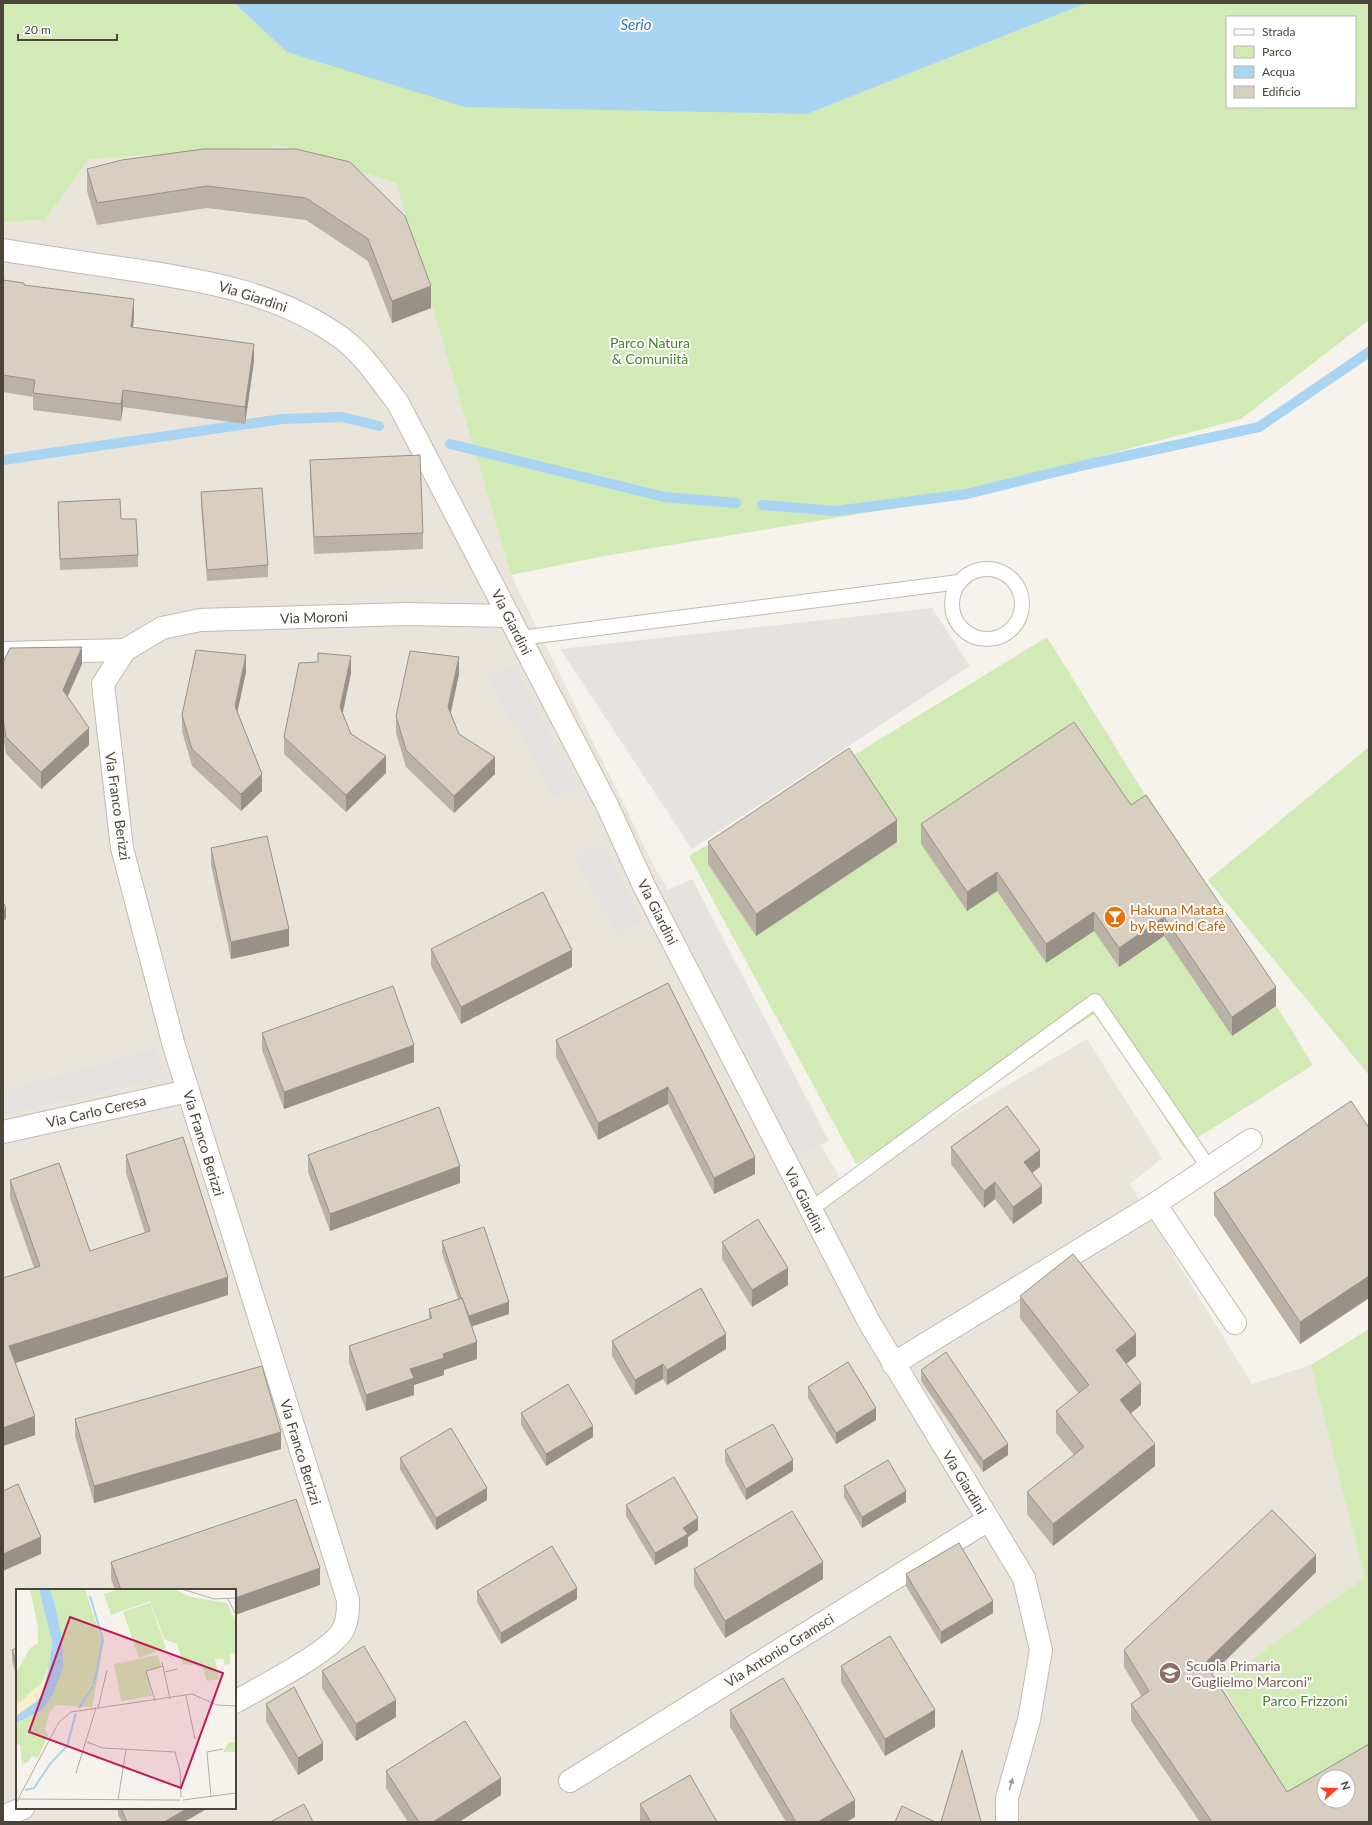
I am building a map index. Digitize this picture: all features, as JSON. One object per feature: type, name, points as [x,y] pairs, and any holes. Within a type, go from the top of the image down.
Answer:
[{"type":"street","name":"Via Giardini","points":[[3,250],[221,285],[264,297],[299,312],[343,339],[372,367],[398,403],[608,807],[644,886],[869,1322],[893,1364],[1024,1578],[1041,1650],[1029,1720],[1007,1798],[1007,1822]]},
{"type":"street","name":"Via Moroni","points":[[125,650],[162,628],[200,620],[406,614],[509,616]]},
{"type":"street","points":[[3,653],[125,650]]},
{"type":"street","name":"Via Franco Berizzi","points":[[125,650],[104,684],[122,848],[174,1046],[348,1600],[348,1617],[342,1631],[324,1649],[236,1701]]},
{"type":"street","name":"Via Carlo Ceresa","points":[[3,1132],[188,1091]]},
{"type":"street","points":[[893,1364],[1155,1204],[1251,1140]]},
{"type":"street","points":[[1155,1204],[1235,1323]]},
{"type":"street","name":"Via Antonio Gramsci","points":[[570,1781],[988,1520]]},
{"type":"street","points":[[3,1817],[21,1809]]},
{"type":"lane","points":[[520,638],[960,582],[968,574],[979,569],[991,568],[1003,572],[1020,589],[1022,601],[1021,612],[1016,623],[1009,631],[999,637],[988,639],[977,638],[967,632],[959,624],[953,614],[953,592],[960,582]]},
{"type":"lane","points":[[810,1210],[1095,1001],[1209,1168]]},
{"type":"shaded area","points":[[282,146],[396,183],[511,575],[655,868],[842,1181],[1087,1039],[1162,1158],[1130,1184],[1252,1384],[1311,1365],[1366,1577],[1221,1682],[1316,1792],[1316,1809],[1356,1809],[1355,1769],[1369,1754],[1369,1822],[3,1822],[3,222],[45,220],[89,159]]},
{"type":"shaded area","points":[[932,608],[970,666],[692,849],[560,649]]},
{"type":"shaded area","points":[[516,666],[578,787],[555,799],[487,676]]},
{"type":"shaded area","points":[[602,843],[641,920],[617,936],[575,856]]},
{"type":"shaded area","points":[[692,879],[829,1141],[798,1156],[663,892]]},
{"type":"shaded area","points":[[155,1049],[165,1077],[3,1115],[3,1091]]},
{"type":"green space","name":"Parco Natura & Comuniità","points":[[3,3],[234,3],[287,52],[807,114],[1087,3],[1369,3],[1369,320],[1241,419],[920,504],[604,556],[511,575],[396,183],[282,146],[89,159],[45,220],[3,222]]},
{"type":"green space","points":[[1047,637],[1313,1065],[1183,1147],[1098,1012],[856,1164],[689,856]]},
{"type":"green space","points":[[1369,747],[1369,1075],[1208,880]]},
{"type":"green space","name":"Parco Frizzoni","points":[[1369,1329],[1369,1754],[1340,1769],[1316,1769],[1316,1782],[1287,1800],[1221,1682],[1365,1577],[1311,1365]]},
{"type":"water","name":"Serio","points":[[234,3],[1087,3],[807,114],[465,107],[287,52]]},
{"type":"building","points":[[204,149],[296,149],[350,162],[405,216],[431,286],[392,301],[368,239],[306,198],[207,186],[97,203],[87,169],[122,160]]},
{"type":"building","points":[[3,280],[24,283],[24,285],[134,299],[131,327],[254,344],[245,407],[123,390],[121,404],[33,393],[35,380],[3,375]]},
{"type":"building","points":[[420,455],[423,533],[314,537],[310,460]]},
{"type":"building","points":[[262,488],[268,565],[207,570],[201,492]]},
{"type":"building","points":[[120,499],[121,519],[136,519],[138,555],[60,559],[58,502]]},
{"type":"building","points":[[82,647],[63,690],[89,728],[41,772],[6,737],[3,719],[3,663],[10,648]]},
{"type":"building","points":[[196,650],[246,655],[235,706],[262,774],[241,794],[192,749],[182,715]]},
{"type":"building","points":[[410,651],[459,657],[448,707],[459,734],[495,757],[454,796],[406,750],[396,716]]},
{"type":"building","points":[[318,653],[351,656],[340,707],[351,734],[386,756],[346,795],[284,737],[299,663],[318,662]]},
{"type":"building","points":[[1074,722],[1131,805],[1146,795],[1276,987],[1232,1017],[1164,917],[1119,948],[1094,912],[1046,944],[997,872],[967,892],[921,824]]},
{"type":"building","points":[[849,748],[897,820],[756,914],[708,842]]},
{"type":"building","points":[[267,836],[289,929],[231,942],[211,848]]},
{"type":"building","points":[[543,892],[572,950],[461,1007],[431,949]]},
{"type":"building","points":[[3,902],[6,908],[3,910]]},
{"type":"building","points":[[668,983],[755,1157],[714,1178],[668,1087],[598,1123],[556,1040]]},
{"type":"building","points":[[393,986],[414,1045],[284,1092],[262,1033]]},
{"type":"building","points":[[1351,1101],[1369,1128],[1369,1276],[1300,1322],[1214,1193]]},
{"type":"building","points":[[1007,1106],[1040,1150],[1024,1162],[1042,1186],[1013,1207],[995,1182],[984,1191],[951,1147]]},
{"type":"building","points":[[439,1107],[460,1166],[330,1214],[308,1155]]},
{"type":"building","points":[[183,1137],[228,1277],[9,1346],[35,1416],[3,1428],[3,1278],[40,1266],[10,1180],[59,1163],[90,1251],[150,1231],[126,1155]]},
{"type":"building","points":[[758,1219],[788,1268],[752,1290],[722,1242]]},
{"type":"building","points":[[484,1227],[509,1302],[469,1316],[461,1298],[442,1241]]},
{"type":"building","points":[[1073,1254],[1136,1334],[1116,1350],[1141,1383],[1120,1400],[1155,1444],[1053,1524],[1027,1492],[1084,1447],[1056,1411],[1089,1385],[1020,1296]]},
{"type":"building","points":[[701,1288],[726,1334],[667,1370],[663,1364],[635,1380],[612,1341]]},
{"type":"building","points":[[462,1298],[477,1342],[443,1354],[444,1358],[410,1369],[414,1378],[366,1395],[349,1346],[432,1318],[429,1309]]},
{"type":"building","points":[[946,1352],[1008,1444],[983,1461],[921,1370]]},
{"type":"building","points":[[848,1362],[876,1408],[836,1433],[808,1387]]},
{"type":"building","points":[[262,1366],[281,1432],[94,1486],[75,1419]]},
{"type":"building","points":[[568,1384],[593,1426],[546,1454],[521,1413]]},
{"type":"building","points":[[773,1424],[793,1460],[746,1489],[725,1450]]},
{"type":"building","points":[[451,1428],[487,1488],[436,1518],[400,1458]]},
{"type":"building","points":[[888,1460],[906,1491],[862,1517],[844,1486]]},
{"type":"building","points":[[674,1477],[698,1518],[683,1528],[688,1534],[655,1553],[626,1505]]},
{"type":"building","points":[[18,1484],[41,1537],[3,1554],[3,1491]]},
{"type":"building","points":[[296,1499],[320,1568],[236,1598],[236,1589],[121,1589],[111,1562]]},
{"type":"building","name":"Scuola Primaria \"Guglielmo Marconi\"","points":[[1272,1510],[1316,1555],[1205,1663],[1287,1792],[1316,1775],[1316,1809],[1356,1809],[1356,1769],[1326,1769],[1369,1744],[1369,1822],[1212,1822],[1131,1704],[1149,1691],[1124,1650]]},
{"type":"building","points":[[792,1511],[823,1562],[725,1621],[694,1569]]},
{"type":"building","points":[[959,1543],[993,1601],[941,1632],[906,1574]]},
{"type":"building","points":[[552,1546],[577,1588],[501,1633],[477,1591]]},
{"type":"building","points":[[890,1636],[935,1710],[885,1739],[841,1666]]},
{"type":"building","points":[[364,1646],[396,1700],[356,1724],[322,1671]]},
{"type":"building","points":[[16,1648],[16,1663],[12,1650]]},
{"type":"building","points":[[783,1678],[855,1800],[818,1822],[796,1822],[730,1710]]},
{"type":"building","points":[[294,1687],[323,1743],[298,1758],[266,1704]]},
{"type":"building","points":[[465,1721],[501,1778],[433,1822],[419,1822],[386,1771]]},
{"type":"building","points":[[962,1750],[981,1822],[941,1822]]},
{"type":"building","points":[[690,1775],[717,1822],[651,1822],[640,1804]]},
{"type":"building","points":[[304,1804],[313,1822],[270,1822]]},
{"type":"building","points":[[902,1806],[935,1822],[895,1822]]},
{"type":"building","points":[[121,1809],[186,1809],[164,1822],[127,1822]]},
{"type":"waterway","points":[[762,505],[836,511],[967,494],[1089,464],[1259,427],[1369,352]]},
{"type":"waterway","points":[[3,460],[282,419],[342,417],[379,426]]},
{"type":"waterway","points":[[450,444],[664,497],[736,503]]},
{"type":"place","name":"Hakuna Matata by Rewind Cafè","points":[[1115,917]]},
{"type":"place","name":"Scuola Primaria \"Guglielmo Marconi\"","points":[[1170,1673]]}]
